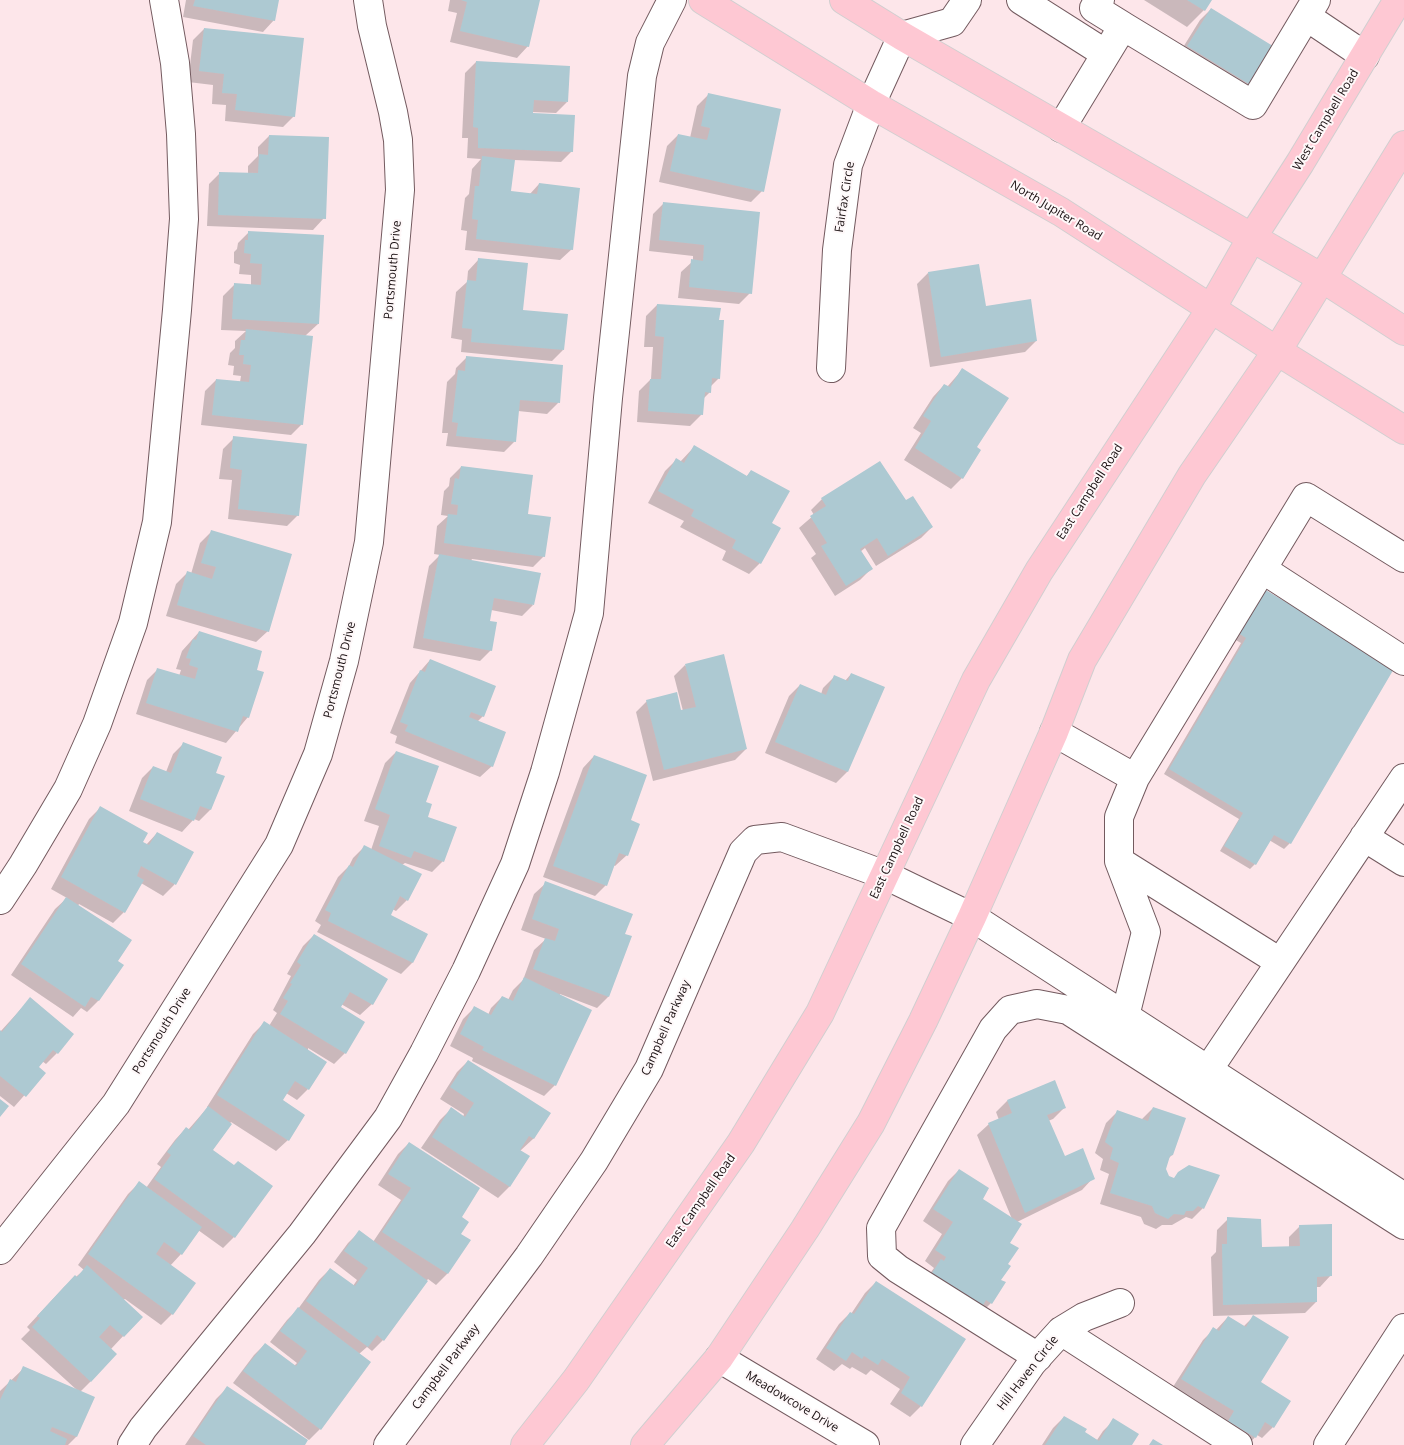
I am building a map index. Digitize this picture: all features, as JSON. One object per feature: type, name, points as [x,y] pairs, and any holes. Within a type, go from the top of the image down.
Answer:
[{"type":"main road","name":"North Jupiter Road","points":[[703,0],[871,104],[1061,212],[1404,430]]},
{"type":"main road","points":[[844,0],[902,36],[1251,239],[1322,278],[1404,331]]},
{"type":"main road","name":"West Campbell Road","points":[[1251,239],[1300,163],[1398,0]]},
{"type":"main road","points":[[645,1445],[719,1358],[805,1229],[871,1123],[923,1021],[972,917],[1054,732],[1082,660],[1192,475],[1277,351],[1404,145]]},
{"type":"main road","name":"East Campbell Road","points":[[525,1445],[581,1373],[741,1142],[820,1012],[976,680],[1039,571],[1211,309],[1251,239]]},
{"type":"street","points":[[0,900],[68,788],[97,724],[133,623],[157,522],[184,219],[181,134],[175,63],[164,0]]},
{"type":"street","name":"Portsmouth Drive","points":[[0,1250],[116,1104],[279,844],[318,754],[344,661],[370,542],[400,190],[398,140],[372,26],[368,0]]},
{"type":"street","points":[[132,1445],[143,1428],[302,1234],[388,1118],[466,971],[515,864],[545,772],[589,613],[608,398],[642,76],[650,43],[672,0]]},
{"type":"street","points":[[902,36],[952,22],[967,0]]},
{"type":"street","points":[[1025,1],[1106,54]]},
{"type":"street","points":[[1097,4],[1123,26],[1253,105],[1312,8],[1364,56]]},
{"type":"street","points":[[1061,128],[1123,26]]},
{"type":"street","name":"Fairfax Circle","points":[[832,368],[837,250],[848,165],[871,104],[902,36]]},
{"type":"street","points":[[1125,1016],[1146,932],[1119,861],[1119,818],[1135,778],[1262,568],[1306,497],[1404,558]]},
{"type":"street","points":[[1262,568],[1404,661]]},
{"type":"street","points":[[1054,732],[1135,778]]},
{"type":"street","points":[[1208,1070],[1404,778]]},
{"type":"street","name":"Campbell Parkway","points":[[388,1445],[529,1256],[594,1160],[644,1078],[743,852],[755,840],[782,837],[885,875],[972,917],[1404,1197]]},
{"type":"street","points":[[1364,837],[1404,862]]},
{"type":"street","points":[[1119,861],[1280,962]]},
{"type":"street","points":[[1038,1356],[898,1269],[882,1256],[881,1228],[993,1029],[1010,1010],[1037,1004],[1068,1010],[1404,1225]]},
{"type":"street","name":"Hill Haven Circle","points":[[974,1445],[1038,1356],[1061,1331],[1084,1317],[1120,1303]]},
{"type":"street","points":[[1328,1445],[1404,1328]]},
{"type":"street","points":[[1061,1331],[1238,1445]]},
{"type":"street","name":"Meadowcove Drive","points":[[719,1358],[864,1445]]},
{"type":"building","points":[[195,0],[279,0],[275,21],[193,6]]},
{"type":"building","points":[[461,0],[540,0],[529,47],[460,31],[467,2]]},
{"type":"building","points":[[1187,0],[1212,0],[1205,11]]},
{"type":"building","points":[[1211,8],[1281,51],[1257,89],[1187,46]]},
{"type":"building","points":[[204,28],[304,38],[295,117],[235,110],[237,94],[222,93],[224,74],[199,71]]},
{"type":"building","points":[[476,61],[570,66],[568,102],[534,100],[533,113],[575,115],[573,152],[478,148],[478,128],[473,127]]},
{"type":"building","points":[[708,93],[781,109],[764,192],[670,171],[678,134],[707,140],[710,128],[701,126]]},
{"type":"building","points":[[269,135],[329,137],[326,219],[218,215],[219,172],[258,173],[259,154],[268,155]]},
{"type":"building","points":[[482,156],[515,160],[511,191],[537,194],[539,183],[580,188],[573,250],[476,239],[478,220],[472,219],[475,186],[479,186]]},
{"type":"building","points":[[663,202],[760,212],[752,294],[689,287],[691,259],[703,261],[704,245],[659,240]]},
{"type":"building","points":[[248,231],[324,235],[319,324],[232,319],[234,283],[261,285],[262,264],[250,263],[251,254],[244,253],[245,240],[248,240]]},
{"type":"building","points":[[478,258],[528,263],[523,310],[568,314],[564,350],[471,342],[472,329],[462,328],[467,280],[476,281]]},
{"type":"building","points":[[979,264],[986,306],[1031,299],[1037,341],[941,357],[928,272]]},
{"type":"building","points":[[657,304],[721,308],[719,320],[724,320],[720,379],[712,378],[711,393],[705,392],[703,415],[648,411],[650,379],[661,379],[664,337],[655,336]]},
{"type":"building","points":[[246,329],[313,336],[303,425],[212,415],[216,379],[249,382],[251,365],[243,364],[244,355],[239,355],[241,340],[245,340]]},
{"type":"building","points":[[466,356],[563,365],[560,403],[520,400],[516,442],[456,436],[458,423],[452,422],[458,370],[465,371]]},
{"type":"building","points":[[962,368],[1009,398],[977,447],[981,450],[963,479],[915,448],[931,421],[923,416],[944,384],[950,387]]},
{"type":"building","points":[[233,436],[307,444],[299,516],[238,509],[242,470],[230,468]]},
{"type":"building","points":[[694,445],[747,476],[751,470],[790,491],[772,523],[781,528],[761,564],[732,548],[736,540],[691,516],[694,510],[658,491],[676,458],[684,463]]},
{"type":"building","points":[[880,461],[906,500],[913,496],[933,527],[888,556],[877,538],[860,549],[873,569],[846,586],[821,546],[827,543],[810,516],[826,506],[821,498]]},
{"type":"building","points":[[461,466],[533,475],[528,514],[551,517],[545,557],[444,543],[448,514],[457,515],[458,505],[451,504],[455,478],[459,479]]},
{"type":"building","points":[[211,530],[292,554],[269,632],[177,605],[187,571],[212,579],[216,567],[201,563]]},
{"type":"building","points":[[439,554],[541,573],[534,605],[494,598],[490,621],[497,622],[492,651],[423,638]]},
{"type":"building","points":[[1264,589],[1395,667],[1291,844],[1274,835],[1256,865],[1224,846],[1243,813],[1169,769],[1246,638],[1238,633]]},
{"type":"building","points":[[199,631],[262,651],[257,670],[264,672],[249,718],[243,716],[238,732],[146,703],[157,668],[195,679],[198,668],[189,665],[191,659],[186,658],[193,639],[196,640]]},
{"type":"building","points":[[724,654],[747,749],[664,770],[646,700],[677,692],[681,710],[696,707],[685,664]]},
{"type":"building","points":[[430,659],[496,686],[484,717],[471,712],[469,717],[506,732],[493,767],[405,731],[408,725],[400,722],[420,670],[425,672]]},
{"type":"building","points":[[851,673],[885,687],[848,772],[775,742],[800,684],[826,695],[834,675],[848,681]]},
{"type":"building","points":[[183,742],[222,757],[216,773],[225,776],[211,810],[200,806],[194,821],[140,799],[153,766],[171,773]]},
{"type":"building","points":[[396,751],[439,766],[426,802],[432,804],[428,817],[457,827],[444,862],[414,851],[411,858],[379,846],[390,815],[375,809]]},
{"type":"building","points":[[594,755],[647,775],[631,820],[640,824],[628,856],[619,853],[607,886],[553,866]]},
{"type":"building","points":[[100,806],[148,833],[143,842],[149,845],[157,832],[194,852],[176,885],[141,866],[137,876],[144,880],[125,913],[61,877]]},
{"type":"building","points":[[364,845],[422,874],[408,901],[400,896],[391,915],[428,934],[413,963],[328,921],[331,913],[325,910],[349,865],[353,867]]},
{"type":"building","points":[[545,881],[633,914],[625,934],[632,936],[609,997],[533,969],[545,938],[555,941],[559,929],[532,919]]},
{"type":"building","points":[[66,897],[132,940],[118,961],[124,965],[99,1001],[91,997],[85,1007],[21,964]]},
{"type":"building","points":[[314,934],[388,979],[373,1005],[350,992],[341,1007],[365,1022],[346,1054],[280,1014],[288,1001],[283,998],[301,965],[297,962]]},
{"type":"building","points":[[524,977],[592,1010],[556,1086],[482,1050],[484,1047],[460,1034],[474,1006],[491,1015],[502,996],[513,1001]]},
{"type":"building","points":[[30,997],[74,1034],[58,1054],[53,1050],[39,1067],[46,1073],[26,1097],[0,1076],[0,1030],[2,1032]]},
{"type":"building","points":[[264,1021],[327,1062],[309,1090],[295,1081],[283,1100],[305,1115],[289,1141],[217,1095]]},
{"type":"building","points":[[468,1060],[551,1113],[534,1139],[529,1136],[520,1150],[530,1156],[510,1187],[432,1137],[451,1107],[465,1117],[474,1103],[450,1087]]},
{"type":"building","points":[[1055,1080],[1066,1108],[1047,1115],[1065,1156],[1083,1148],[1095,1179],[1025,1213],[988,1123],[1012,1113],[1007,1100]]},
{"type":"building","points":[[0,1099],[9,1106],[0,1117]]},
{"type":"building","points":[[208,1106],[232,1124],[213,1150],[234,1165],[238,1161],[273,1186],[235,1238],[154,1179],[171,1155],[167,1152],[186,1127],[190,1130]]},
{"type":"building","points":[[1153,1107],[1186,1118],[1166,1169],[1169,1176],[1174,1178],[1178,1172],[1189,1165],[1220,1175],[1204,1209],[1198,1206],[1193,1211],[1186,1211],[1184,1215],[1174,1214],[1168,1219],[1155,1213],[1152,1206],[1110,1193],[1119,1163],[1110,1159],[1113,1148],[1105,1142],[1117,1110],[1148,1121]]},
{"type":"building","points":[[409,1142],[480,1188],[462,1217],[469,1222],[461,1234],[471,1240],[448,1274],[382,1232],[411,1188],[388,1174]]},
{"type":"building","points":[[959,1169],[989,1188],[983,1199],[1022,1224],[1010,1243],[1019,1248],[1008,1264],[1011,1266],[1001,1280],[1006,1282],[992,1304],[986,1300],[981,1309],[930,1276],[941,1259],[944,1261],[946,1257],[935,1250],[953,1222],[933,1209]]},
{"type":"building","points":[[139,1181],[202,1227],[182,1255],[164,1242],[156,1254],[196,1283],[173,1315],[88,1254]]},
{"type":"building","points":[[1227,1217],[1261,1219],[1262,1247],[1300,1246],[1299,1225],[1332,1224],[1332,1276],[1317,1277],[1317,1302],[1223,1305],[1222,1244],[1227,1244]]},
{"type":"building","points":[[359,1230],[428,1281],[384,1341],[377,1335],[368,1347],[306,1301],[330,1268],[355,1286],[368,1268],[344,1251]]},
{"type":"building","points":[[87,1265],[143,1317],[124,1337],[110,1325],[99,1337],[117,1354],[91,1382],[32,1327],[40,1318],[37,1316],[75,1275],[77,1277]]},
{"type":"building","points":[[876,1281],[966,1339],[922,1407],[901,1393],[910,1377],[882,1359],[878,1365],[864,1356],[862,1359],[852,1352],[846,1361],[826,1348],[850,1312],[854,1314]]},
{"type":"building","points":[[298,1307],[371,1362],[321,1430],[243,1371],[265,1343],[296,1366],[307,1351],[280,1331]]},
{"type":"building","points":[[1253,1315],[1289,1337],[1261,1382],[1291,1401],[1274,1428],[1265,1422],[1256,1438],[1228,1421],[1234,1411],[1181,1379],[1213,1327],[1219,1331],[1228,1316],[1246,1327]]},
{"type":"building","points":[[23,1366],[95,1397],[77,1437],[52,1427],[50,1431],[67,1439],[65,1445],[0,1445],[0,1400],[10,1379],[16,1382]]},
{"type":"building","points":[[227,1386],[308,1440],[305,1445],[206,1445],[193,1436]]},
{"type":"building","points":[[1064,1416],[1087,1429],[1085,1432],[1099,1441],[1113,1418],[1139,1434],[1132,1445],[1045,1445]]},
{"type":"building","points":[[1153,1439],[1163,1445],[1149,1445]]}]
